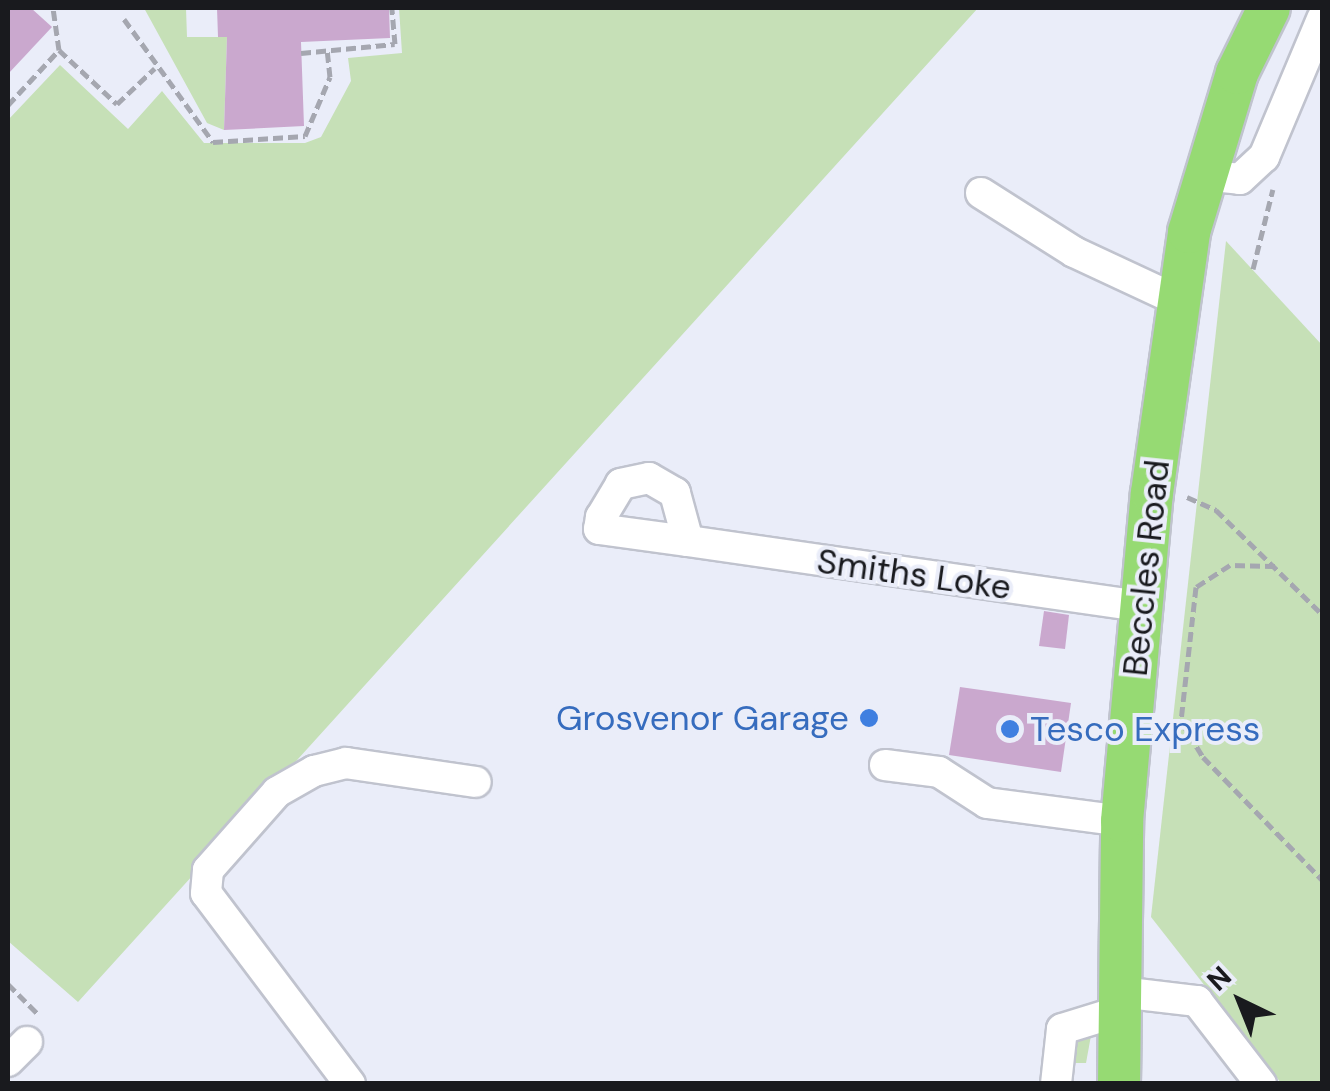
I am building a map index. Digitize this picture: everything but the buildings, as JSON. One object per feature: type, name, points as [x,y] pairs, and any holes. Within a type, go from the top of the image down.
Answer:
[{"type":"highway","name":"Beccles Road","points":[[1118,1084],[1122,821],[1152,493],[1203,175],[1268,8]]},
{"type":"street","points":[[1203,175],[1240,179],[1255,170],[1322,18]]},
{"type":"street","points":[[980,193],[1074,252],[1180,301]]},
{"type":"street","name":"Smiths Loke","points":[[688,541],[1141,606]]},
{"type":"street","points":[[350,1084],[206,894],[208,870],[277,792],[314,771],[346,763],[476,782]]},
{"type":"street","points":[[885,765],[939,772],[987,804],[1122,821]]},
{"type":"street","points":[[1056,1084],[1062,1029],[1120,1001],[1197,1002],[1261,1084]]},
{"type":"path","points":[[301,53],[395,44],[392,8]]},
{"type":"path","points":[[51,10],[60,50],[116,104],[156,67]]},
{"type":"path","points":[[124,19],[213,142],[296,138],[317,124],[328,50]]},
{"type":"path","points":[[8,105],[60,50]]},
{"type":"path","points":[[1252,269],[1270,200]]},
{"type":"path","points":[[1152,493],[1200,499],[1322,614]]},
{"type":"path","points":[[1274,566],[1230,565],[1196,587],[1181,721],[1202,756],[1322,880]]},
{"type":"green space","points":[[144,8],[186,8],[187,37],[227,37],[224,130],[207,123]]},
{"type":"green space","points":[[399,8],[978,8],[78,1002],[8,941],[8,120],[60,65],[128,129],[162,91],[204,143],[305,143],[321,137],[351,81],[348,58],[402,53]]},
{"type":"green space","points":[[1226,241],[1322,345],[1322,1083],[1281,1083],[1151,917]]},
{"type":"green space","points":[[1074,1030],[1092,1030],[1086,1063],[1069,1063]]},
{"type":"place","name":"Grosvenor Garage","points":[[869,718]]},
{"type":"place","name":"Tesco Express","points":[[1010,729]]}]
